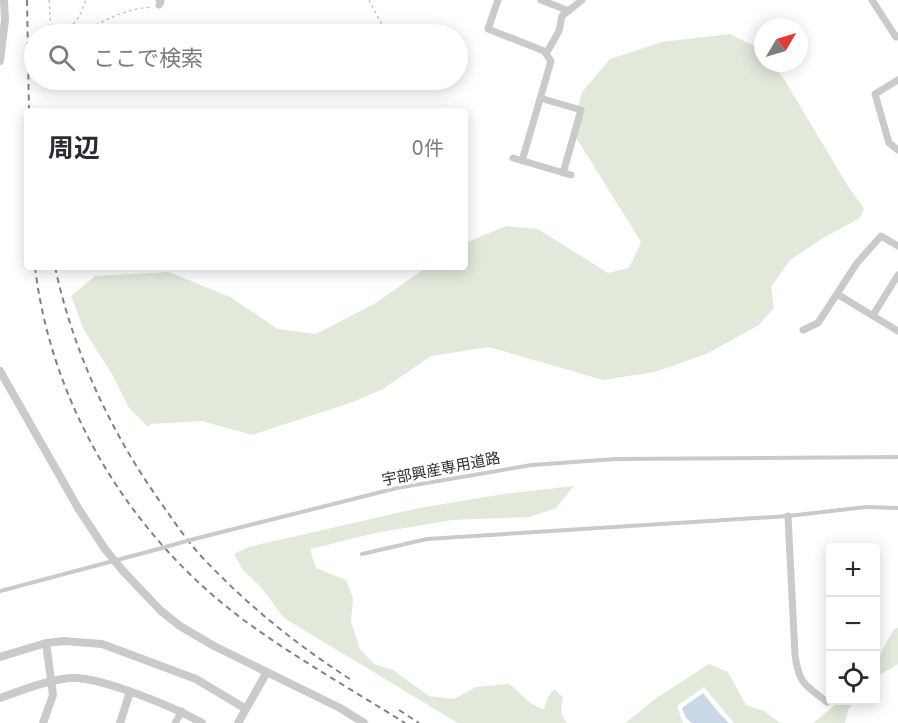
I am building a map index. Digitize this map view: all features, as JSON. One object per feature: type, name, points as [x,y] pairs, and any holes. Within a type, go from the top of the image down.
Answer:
[{"type":"street","points":[[0,61],[5,20],[4,0]]},
{"type":"street","points":[[498,0],[488,29],[544,51],[551,61],[522,161]]},
{"type":"street","points":[[541,0],[569,11]]},
{"type":"street","points":[[546,54],[559,31],[562,16],[582,0]]},
{"type":"street","points":[[872,0],[897,38]]},
{"type":"street","points":[[898,80],[874,94],[889,143],[898,150]]},
{"type":"street","points":[[513,158],[567,174],[580,110],[540,98]]},
{"type":"street","points":[[803,330],[818,323],[857,263],[881,236],[898,246]]},
{"type":"street","points":[[873,315],[898,275]]},
{"type":"street","points":[[837,294],[898,331]]},
{"type":"street","points":[[0,371],[78,508],[105,549],[160,611],[180,626],[364,723]]},
{"type":"street","points":[[788,516],[797,672],[801,681],[826,701]]},
{"type":"street","points":[[0,657],[46,643],[64,641],[102,644],[196,679],[246,709]]},
{"type":"street","points":[[44,723],[53,695],[46,643]]},
{"type":"street","points":[[238,723],[267,672]]},
{"type":"street","points":[[0,698],[52,680],[74,678],[99,682],[130,692],[182,711],[202,723]]},
{"type":"street","points":[[120,723],[130,692]]},
{"type":"street","points":[[175,723],[182,711]]},
{"type":"lane","name":"宇部興産専用道路","points":[[0,591],[397,488],[532,465],[615,459],[898,457]]},
{"type":"lane","points":[[362,554],[427,539],[788,516],[866,507],[898,508]]},
{"type":"path","points":[[49,0],[49,24]]},
{"type":"path","points":[[73,24],[86,0]]},
{"type":"path","points":[[369,0],[382,24]]},
{"type":"path","points":[[99,24],[114,16],[159,2]]},
{"type":"shaded area","points":[[730,34],[754,46],[754,72],[778,72],[784,79],[849,188],[864,208],[860,218],[823,238],[790,260],[771,287],[774,308],[759,325],[706,354],[655,372],[603,380],[489,347],[431,356],[383,389],[353,402],[252,435],[202,421],[151,424],[148,427],[129,408],[112,374],[84,330],[71,296],[95,276],[169,272],[230,297],[278,329],[316,334],[374,304],[423,270],[468,270],[468,242],[506,226],[538,229],[608,273],[629,268],[641,242],[572,131],[582,92],[610,59],[662,42]]},
{"type":"shaded area","points":[[574,486],[556,508],[530,517],[452,520],[375,533],[310,549],[316,568],[346,580],[353,598],[351,622],[360,649],[374,664],[393,670],[429,696],[454,699],[476,687],[509,684],[529,702],[544,709],[554,689],[563,697],[562,715],[568,723],[458,723],[284,618],[261,587],[243,570],[234,554],[249,547],[419,508],[504,494]]},
{"type":"shaded area","points":[[898,628],[898,664],[880,675],[880,657],[894,629]]},
{"type":"shaded area","points":[[709,664],[728,672],[746,705],[764,711],[780,723],[734,723],[704,687],[677,706],[683,723],[625,723],[658,697]]},
{"type":"shaded area","points":[[835,705],[852,705],[845,723],[813,723]]},
{"type":"water","points":[[703,693],[729,723],[692,723],[686,718],[682,708]]},
{"type":"railway","points":[[27,0],[27,24]]},
{"type":"railway","points":[[29,90],[29,108]]},
{"type":"railway","points":[[36,270],[44,320],[60,372],[80,422],[106,469],[136,514],[171,555],[210,593],[252,626],[308,664],[405,723]]},
{"type":"railway","points":[[56,270],[73,332],[98,394],[129,454],[192,546],[255,608],[313,654],[353,681]]},
{"type":"railway","points":[[399,710],[419,723]]}]
